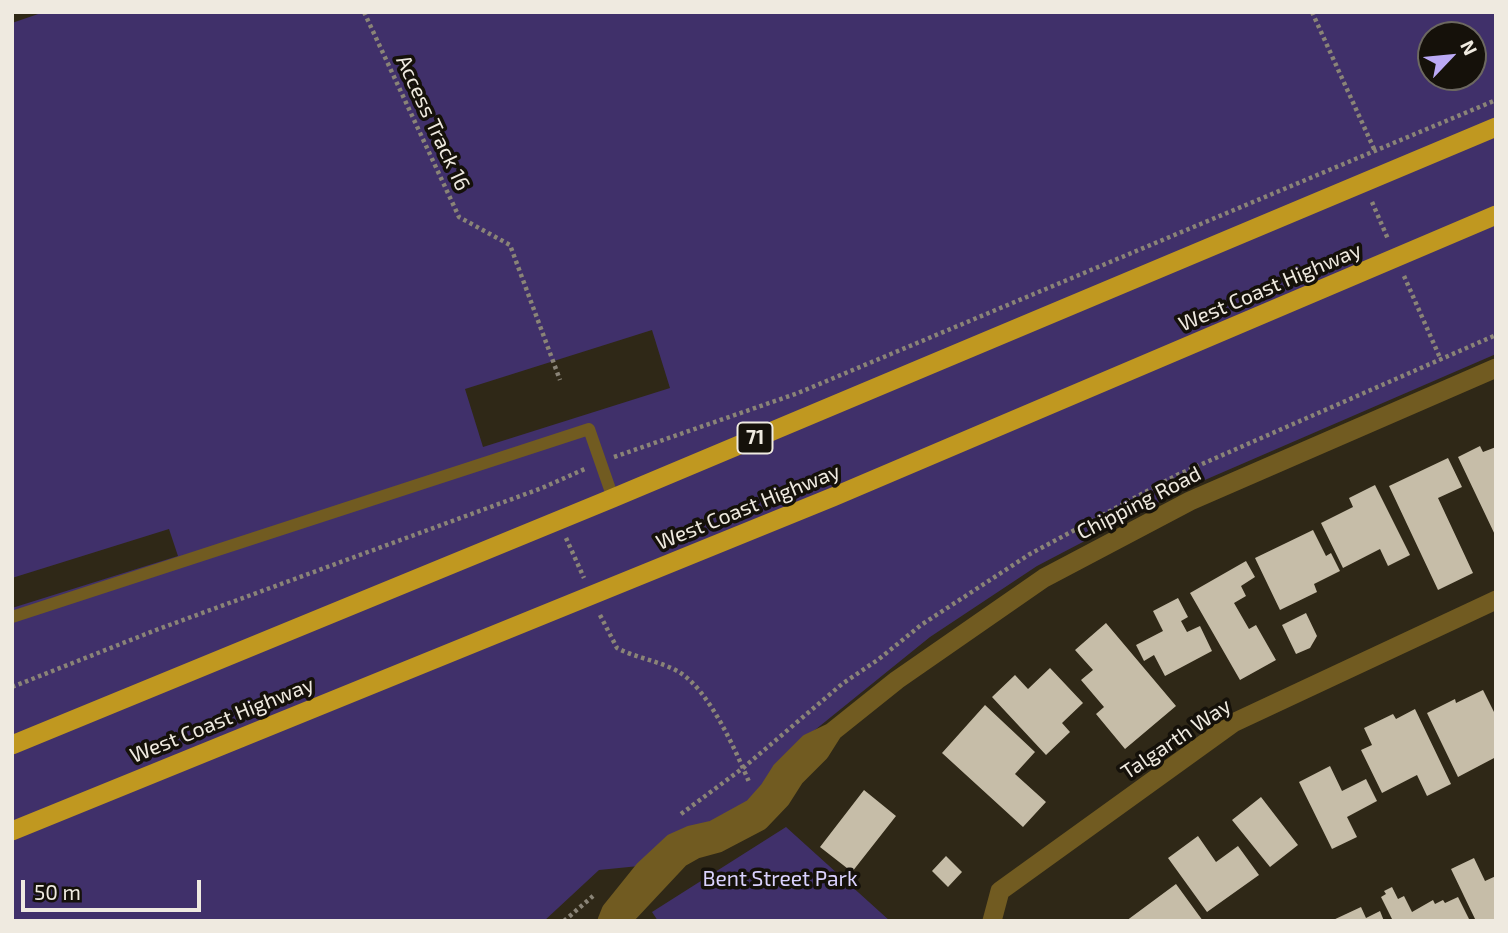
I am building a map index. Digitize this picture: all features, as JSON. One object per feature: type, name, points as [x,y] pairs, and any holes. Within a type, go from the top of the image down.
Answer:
[{"type":"highway","name":"71","points":[[12,745],[613,498],[1496,127]]},
{"type":"highway","name":"West Coast Highway","points":[[12,831],[974,438],[1496,215]]},
{"type":"street","name":"Chipping Road","points":[[607,921],[611,911],[644,870],[673,843],[713,830],[753,808],[781,771],[809,743],[832,732],[897,680],[1044,578],[1190,500],[1496,368]]},
{"type":"street","name":"Talgarth Way","points":[[992,921],[1000,891],[1233,723],[1496,600]]},
{"type":"street","name":"Chipping Road","points":[[621,921],[680,858],[696,849],[718,843],[760,821],[781,799],[795,777],[820,752],[832,732]]},
{"type":"lane","points":[[12,617],[589,429],[613,498]]},
{"type":"path","name":"Access Track 16","points":[[363,12],[459,217],[510,245],[560,380]]},
{"type":"path","points":[[1312,12],[1375,151]]},
{"type":"path","points":[[621,454],[798,393],[1496,100]]},
{"type":"path","points":[[12,687],[156,630],[542,488],[593,465]]},
{"type":"path","points":[[542,488],[617,648],[676,670],[704,695],[758,802]]},
{"type":"green space","points":[[44,12],[1496,12],[1496,354],[1184,489],[1037,566],[930,637],[805,738],[749,802],[639,866],[599,870],[544,921],[12,921],[12,608],[178,556],[169,529],[12,578],[12,23]],"holes":[[[652,330],[670,388],[483,447],[465,389]]]},
{"type":"green space","name":"Bent Street Park","points":[[786,827],[890,921],[658,921],[652,912]]},
{"type":"building","points":[[1480,446],[1483,452],[1496,447],[1496,537],[1458,457]]},
{"type":"building","points":[[1448,458],[1462,487],[1438,498],[1473,573],[1438,590],[1389,486]]},
{"type":"building","points":[[1375,485],[1410,555],[1388,566],[1380,549],[1343,568],[1321,523],[1353,507],[1349,498]]},
{"type":"building","points":[[1313,530],[1326,556],[1331,553],[1340,571],[1314,584],[1317,592],[1280,610],[1255,558]]},
{"type":"building","points":[[1246,561],[1255,577],[1241,586],[1246,596],[1234,603],[1249,629],[1256,625],[1276,660],[1240,680],[1190,593]]},
{"type":"building","points":[[1178,598],[1188,617],[1181,621],[1187,632],[1200,626],[1212,651],[1165,676],[1154,655],[1144,661],[1136,645],[1163,631],[1153,611]]},
{"type":"building","points":[[1306,613],[1317,636],[1310,648],[1296,654],[1282,625]]},
{"type":"building","points":[[1106,623],[1176,706],[1125,749],[1096,714],[1104,707],[1081,680],[1093,670],[1075,650]]},
{"type":"building","points":[[1050,668],[1083,703],[1062,723],[1070,732],[1046,755],[992,697],[1015,675],[1028,689]]},
{"type":"building","points":[[1483,690],[1496,716],[1496,757],[1458,777],[1427,713],[1455,699],[1456,703]]},
{"type":"building","points":[[985,705],[1035,752],[1015,774],[1046,802],[1023,827],[942,753]]},
{"type":"building","points":[[1415,709],[1451,784],[1427,796],[1417,775],[1382,793],[1361,750],[1372,745],[1364,728],[1393,714],[1396,719]]},
{"type":"building","points":[[1330,766],[1342,791],[1366,779],[1377,801],[1347,817],[1357,837],[1332,849],[1299,782]]},
{"type":"building","points":[[864,790],[896,816],[852,872],[820,847]]},
{"type":"building","points":[[1261,797],[1298,845],[1270,867],[1232,820]]},
{"type":"building","points":[[1198,836],[1216,862],[1238,846],[1259,875],[1207,912],[1168,858]]},
{"type":"building","points":[[946,856],[962,872],[948,887],[932,871]]},
{"type":"building","points":[[1474,858],[1485,881],[1496,876],[1496,921],[1476,921],[1451,869]]},
{"type":"building","points":[[1176,884],[1203,921],[1126,921]]},
{"type":"building","points":[[1392,887],[1398,899],[1404,896],[1412,912],[1433,900],[1435,904],[1443,900],[1445,903],[1458,897],[1470,921],[1393,921],[1381,897],[1386,894],[1384,891]]},
{"type":"building","points":[[1361,907],[1366,918],[1380,911],[1384,921],[1331,921]]}]
